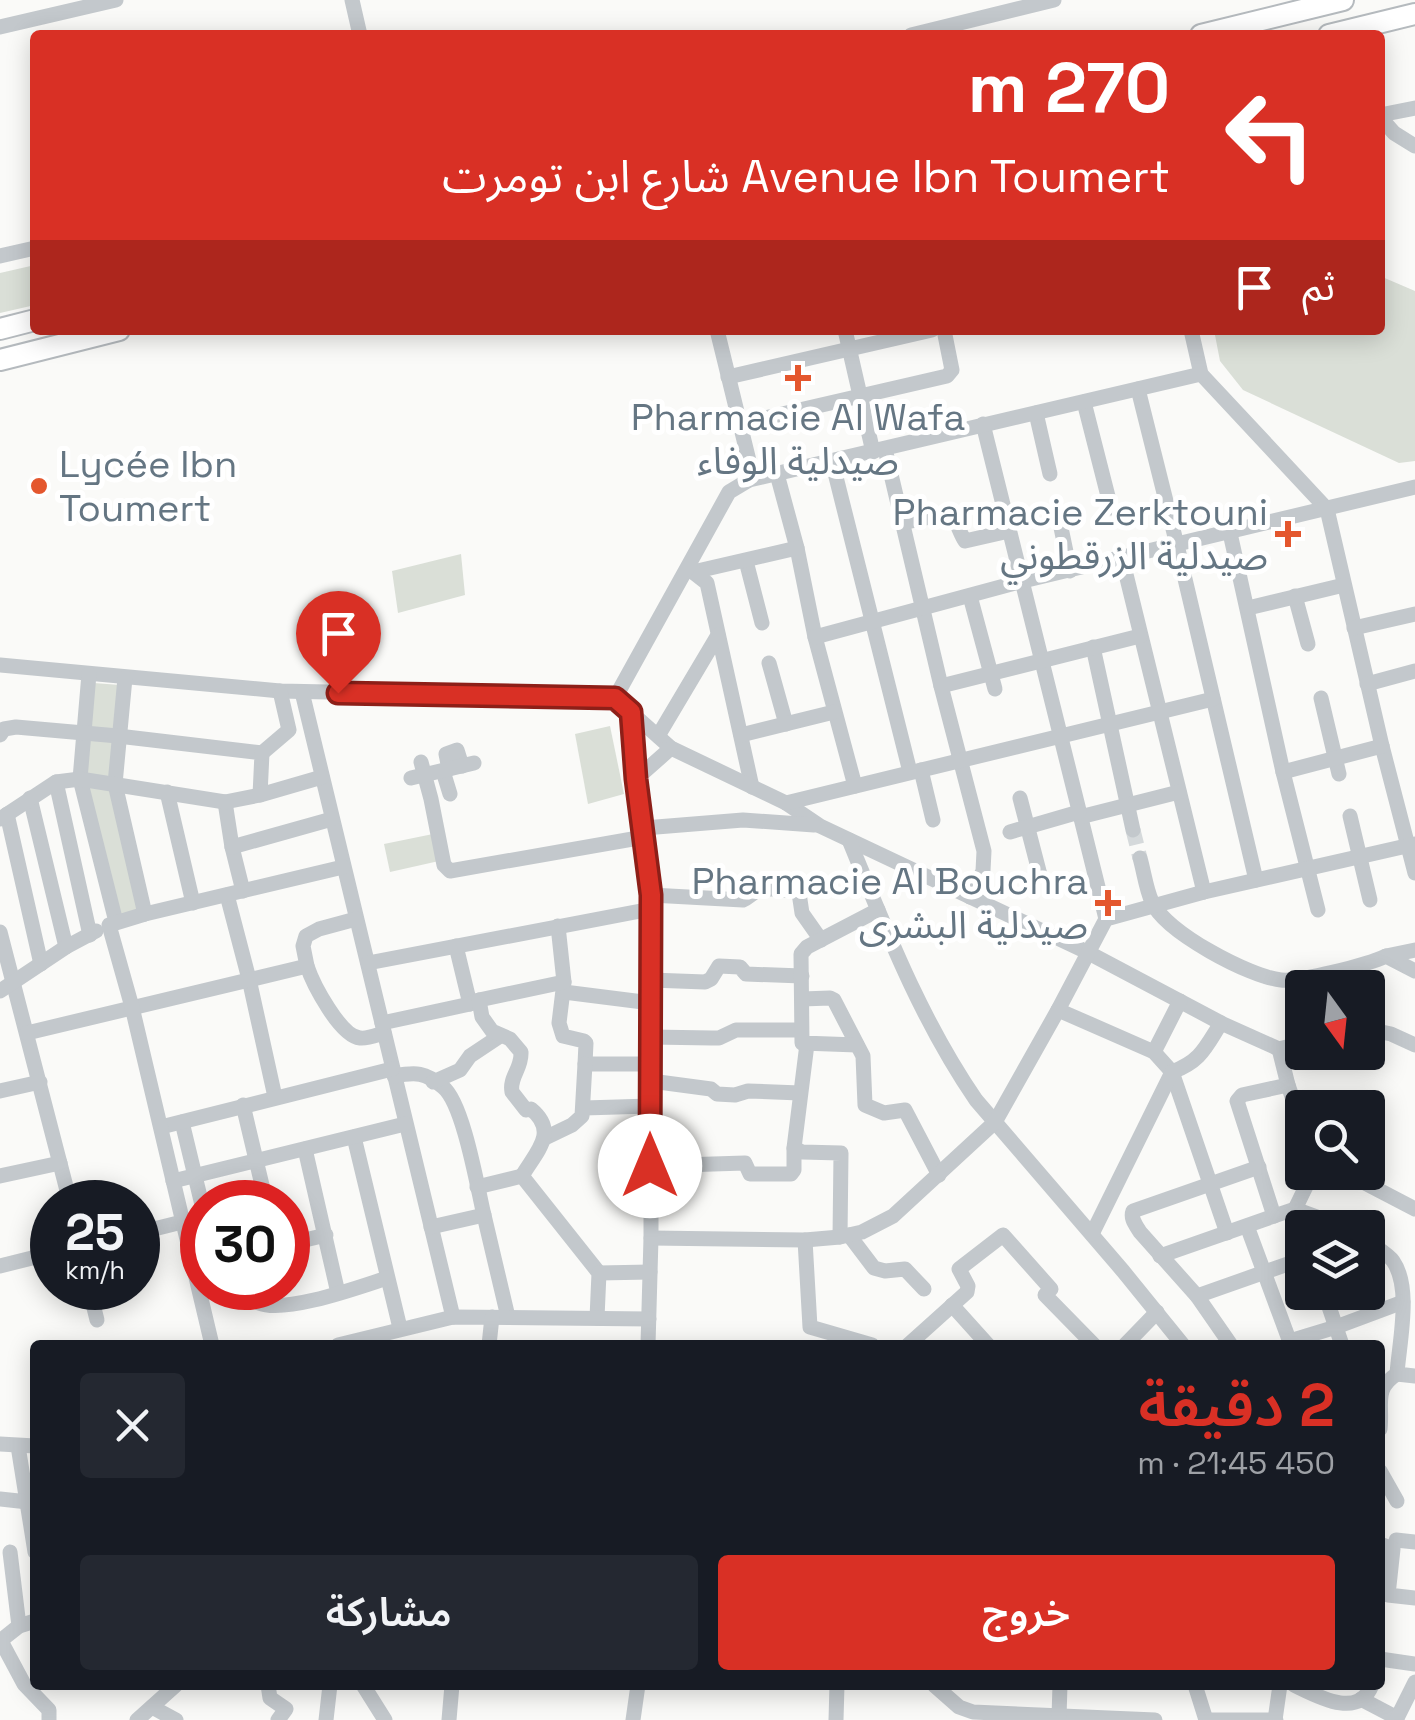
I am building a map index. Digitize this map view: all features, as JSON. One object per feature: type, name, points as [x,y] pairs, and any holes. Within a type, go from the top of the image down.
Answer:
[{"type":"main road","points":[[1221,30],[1343,0]]},
{"type":"main road","points":[[1350,30],[1415,14]]},
{"type":"main road","points":[[0,329],[30,321]]},
{"type":"main road","points":[[0,360],[99,335]]},
{"type":"street","points":[[0,28],[116,0]]},
{"type":"street","points":[[352,0],[359,30]]},
{"type":"street","points":[[931,30],[1054,0]]},
{"type":"street","points":[[1385,115],[1415,108]]},
{"type":"street","points":[[1385,122],[1394,134],[1415,146]]},
{"type":"street","points":[[0,256],[30,249]]},
{"type":"street","points":[[719,335],[752,473],[749,480]]},
{"type":"street","points":[[846,335],[860,396],[902,523],[985,856],[983,871],[970,897]]},
{"type":"street","points":[[728,377],[912,335]]},
{"type":"street","points":[[739,424],[950,374],[945,335]]},
{"type":"street","points":[[1192,335],[1201,374],[1327,509],[1382,746],[1412,844],[1415,873]]},
{"type":"street","points":[[615,698],[690,570],[729,492],[749,480],[1201,374]]},
{"type":"street","points":[[1138,389],[1256,880]]},
{"type":"street","points":[[1084,402],[1111,508]]},
{"type":"street","points":[[1036,413],[1050,474]]},
{"type":"street","points":[[651,1238],[804,1240],[844,1236],[876,1226],[892,1216],[995,1122],[1106,918],[983,424]]},
{"type":"street","points":[[832,462],[872,620],[933,820]]},
{"type":"street","points":[[776,474],[855,786]]},
{"type":"street","points":[[815,636],[1415,486]]},
{"type":"street","points":[[902,523],[949,514],[965,541],[1009,531]]},
{"type":"street","points":[[1059,518],[1070,571]]},
{"type":"street","points":[[1230,533],[1318,910]]},
{"type":"street","points":[[690,570],[746,562],[797,548]]},
{"type":"street","points":[[1122,558],[1204,892]]},
{"type":"street","points":[[746,562],[762,622]]},
{"type":"street","points":[[690,570],[707,583],[752,787]]},
{"type":"street","points":[[1248,608],[1344,585]]},
{"type":"street","points":[[970,596],[993,682]]},
{"type":"street","points":[[1295,596],[1308,644]]},
{"type":"street","points":[[1354,628],[1415,614]]},
{"type":"street","points":[[658,736],[718,635]]},
{"type":"street","points":[[942,686],[993,682],[1042,660],[1140,636]]},
{"type":"street","points":[[1093,647],[1133,830]]},
{"type":"street","points":[[769,662],[786,724]]},
{"type":"street","points":[[0,665],[280,692],[615,698],[672,748],[786,803],[820,826],[1087,952],[1221,1023],[1279,1049],[1285,1047]]},
{"type":"street","points":[[1367,684],[1415,671]]},
{"type":"street","points":[[88,674],[80,779],[180,1210]]},
{"type":"street","points":[[125,678],[115,784],[145,914]]},
{"type":"street","points":[[260,795],[262,753],[289,730],[280,692]]},
{"type":"street","points":[[302,692],[452,1317]]},
{"type":"street","points":[[1320,698],[1336,766]]},
{"type":"street","points":[[786,803],[1212,699]]},
{"type":"street","points":[[631,712],[651,902],[648,1340]]},
{"type":"street","points":[[741,736],[834,712]]},
{"type":"street","points":[[0,734],[9,727],[84,732],[262,753]]},
{"type":"street","points":[[1283,772],[1336,766],[1382,746]]},
{"type":"street","points":[[636,779],[672,748]]},
{"type":"street","points":[[450,794],[457,767],[419,772],[444,865],[450,870],[644,832],[743,820],[820,826]]},
{"type":"street","points":[[41,964],[4,817],[30,798],[56,782],[80,779],[225,802],[322,777]]},
{"type":"street","points":[[56,782],[90,935]]},
{"type":"street","points":[[167,792],[194,904]]},
{"type":"street","points":[[1010,832],[1180,792]]},
{"type":"street","points":[[30,798],[66,947]]},
{"type":"street","points":[[1020,798],[1040,875]]},
{"type":"street","points":[[225,802],[249,979],[275,1097]]},
{"type":"street","points":[[1350,816],[1370,900]]},
{"type":"street","points":[[232,847],[332,819]]},
{"type":"street","points":[[849,840],[938,1040],[976,1100],[1179,1340]]},
{"type":"street","points":[[1106,918],[1412,844]]},
{"type":"street","points":[[1140,858],[1152,905],[1168,922],[1189,939],[1263,977],[1294,980],[1415,950]]},
{"type":"street","points":[[7,987],[66,947],[112,924],[343,867]]},
{"type":"street","points":[[368,964],[558,926],[651,902],[747,900],[759,891],[799,894],[802,913],[820,940]]},
{"type":"street","points":[[650,1166],[746,1163],[750,1174],[791,1174],[804,1037],[802,950],[878,910]]},
{"type":"street","points":[[356,919],[319,928],[306,936],[303,946],[306,966],[327,1006],[350,1034],[360,1038],[475,1002],[564,987],[651,1003]]},
{"type":"street","points":[[477,1187],[522,1176],[545,1138],[579,1120],[584,1108],[586,1043],[565,1037],[559,1023],[564,987],[558,926]]},
{"type":"street","points":[[0,932],[7,987],[27,1033],[64,1180]]},
{"type":"street","points":[[456,946],[482,1017],[492,1031],[510,1039],[522,1052],[510,1088],[526,1110],[540,1116],[545,1138]]},
{"type":"street","points":[[1386,956],[1415,971]]},
{"type":"street","points":[[27,1033],[306,966]]},
{"type":"street","points":[[651,980],[705,982],[719,966],[740,968],[746,974],[802,976]]},
{"type":"street","points":[[802,999],[832,999],[864,1059],[865,1105],[884,1113],[905,1110],[939,1175]]},
{"type":"street","points":[[1154,1052],[1180,1001]]},
{"type":"street","points":[[1058,1010],[1154,1052],[1172,1072],[1227,1233]]},
{"type":"street","points":[[1092,1234],[1172,1072],[1199,1057],[1221,1023]]},
{"type":"street","points":[[651,1038],[712,1038],[736,1030],[857,1045]]},
{"type":"street","points":[[1385,1033],[1415,1045]]},
{"type":"street","points":[[433,1082],[460,1070],[470,1056],[500,1036]]},
{"type":"street","points":[[1279,1049],[1290,1090]]},
{"type":"street","points":[[585,1064],[652,1064]]},
{"type":"street","points":[[160,1126],[393,1072],[419,1072],[443,1086],[452,1098],[470,1147],[484,1215],[500,1317],[490,1340]]},
{"type":"street","points":[[650,1081],[711,1088],[716,1094],[757,1090],[800,1093]]},
{"type":"street","points":[[0,1091],[40,1082]]},
{"type":"street","points":[[1274,1216],[1237,1101],[1242,1095],[1288,1085]]},
{"type":"street","points":[[242,1105],[261,1180]]},
{"type":"street","points":[[584,1108],[650,1106]]},
{"type":"street","points":[[182,1122],[196,1180]]},
{"type":"street","points":[[173,1181],[405,1124]]},
{"type":"street","points":[[354,1138],[400,1328]]},
{"type":"street","points":[[794,1148],[802,1152],[841,1153],[844,1236],[874,1268],[905,1269],[924,1289]]},
{"type":"street","points":[[306,1149],[338,1293]]},
{"type":"street","points":[[0,1176],[60,1163]]},
{"type":"street","points":[[1132,1213],[1258,1166]]},
{"type":"street","points":[[522,1176],[599,1273],[597,1318]]},
{"type":"street","points":[[1160,1256],[1296,1209],[1305,1190]]},
{"type":"street","points":[[1380,1190],[1415,1208]]},
{"type":"street","points":[[1105,1206],[1132,1213]]},
{"type":"street","points":[[1132,1213],[1140,1232],[1197,1296],[1228,1340]]},
{"type":"street","points":[[431,1227],[484,1215]]},
{"type":"street","points":[[1247,1226],[1290,1340]]},
{"type":"street","points":[[310,1239],[326,1235]]},
{"type":"street","points":[[914,1340],[968,1290],[959,1270],[1003,1236],[1051,1289],[1045,1295],[1089,1340]]},
{"type":"street","points":[[804,1240],[808,1340]]},
{"type":"street","points":[[1385,1253],[1395,1264],[1404,1302],[1397,1366],[1385,1384]]},
{"type":"street","points":[[0,1266],[30,1258]]},
{"type":"street","points":[[1197,1296],[1285,1266]]},
{"type":"street","points":[[599,1273],[650,1272]]},
{"type":"street","points":[[310,1295],[338,1293],[387,1278]]},
{"type":"street","points":[[1299,1340],[1404,1302]]},
{"type":"street","points":[[952,1305],[984,1340]]},
{"type":"street","points":[[94,1310],[96,1320]]},
{"type":"street","points":[[207,1310],[211,1340]]},
{"type":"street","points":[[1330,1310],[1340,1340]]},
{"type":"street","points":[[1131,1340],[1157,1312]]},
{"type":"street","points":[[356,1340],[452,1317],[649,1319]]},
{"type":"street","points":[[810,1327],[852,1340]]},
{"type":"street","points":[[1385,1365],[1415,1376]]},
{"type":"street","points":[[0,1444],[26,1446],[30,1490]]},
{"type":"street","points":[[1385,1480],[1397,1501]]},
{"type":"street","points":[[0,1499],[30,1501]]},
{"type":"street","points":[[1415,1542],[1388,1542],[1392,1549],[1388,1594],[1415,1598]]},
{"type":"street","points":[[30,1552],[5,1551],[27,1623],[0,1641],[24,1684],[49,1710],[49,1720]]},
{"type":"street","points":[[1385,1661],[1415,1664]]},
{"type":"street","points":[[1361,1699],[1396,1719],[1415,1682]]},
{"type":"street","points":[[137,1720],[171,1690]]},
{"type":"street","points":[[269,1690],[270,1698],[286,1709],[278,1720]]},
{"type":"street","points":[[326,1720],[329,1690]]},
{"type":"street","points":[[366,1690],[384,1720]]},
{"type":"street","points":[[449,1720],[452,1690]]},
{"type":"street","points":[[634,1720],[637,1690]]},
{"type":"street","points":[[836,1720],[837,1690]]},
{"type":"street","points":[[938,1690],[958,1714],[1155,1720]]},
{"type":"street","points":[[1056,1718],[1059,1690]]},
{"type":"street","points":[[1197,1690],[1208,1720],[1276,1720],[1279,1690]]},
{"type":"street","points":[[1304,1690],[1338,1704],[1361,1699],[1370,1690]]},
{"type":"street","points":[[152,1707],[176,1720]]},
{"type":"shaded area","points":[[30,266],[30,306],[0,313],[0,273]]},
{"type":"shaded area","points":[[1385,278],[1415,291],[1415,461],[1399,463],[1243,390],[1220,361],[1215,335],[1385,335]]},
{"type":"shaded area","points":[[461,554],[465,595],[398,613],[392,571]]},
{"type":"shaded area","points":[[94,683],[120,685],[114,730],[89,728]]},
{"type":"shaded area","points":[[610,726],[624,794],[588,804],[575,734]]},
{"type":"shaded area","points":[[115,735],[111,778],[86,776],[87,737]]},
{"type":"shaded area","points":[[85,783],[112,786],[141,911],[115,919]]},
{"type":"shaded area","points":[[433,834],[439,861],[390,872],[384,844]]},
{"type":"tunnel","points":[[1133,830],[1140,858]]},
{"type":"place","name":"Pharmacie Al Wafa صيدلية الوفاء","points":[[798,378]]},
{"type":"place","name":"Lycée Ibn Toumert","points":[[39,486]]},
{"type":"place","name":"Pharmacie Zerktouni صيدلية الزرقطوني","points":[[1288,534]]},
{"type":"place","name":"Pharmacie Al Bouchra صيدلية البشرى","points":[[1108,903]]},
{"type":"route","points":[[338,693],[615,698],[631,712],[651,895],[650,1166]]}]
